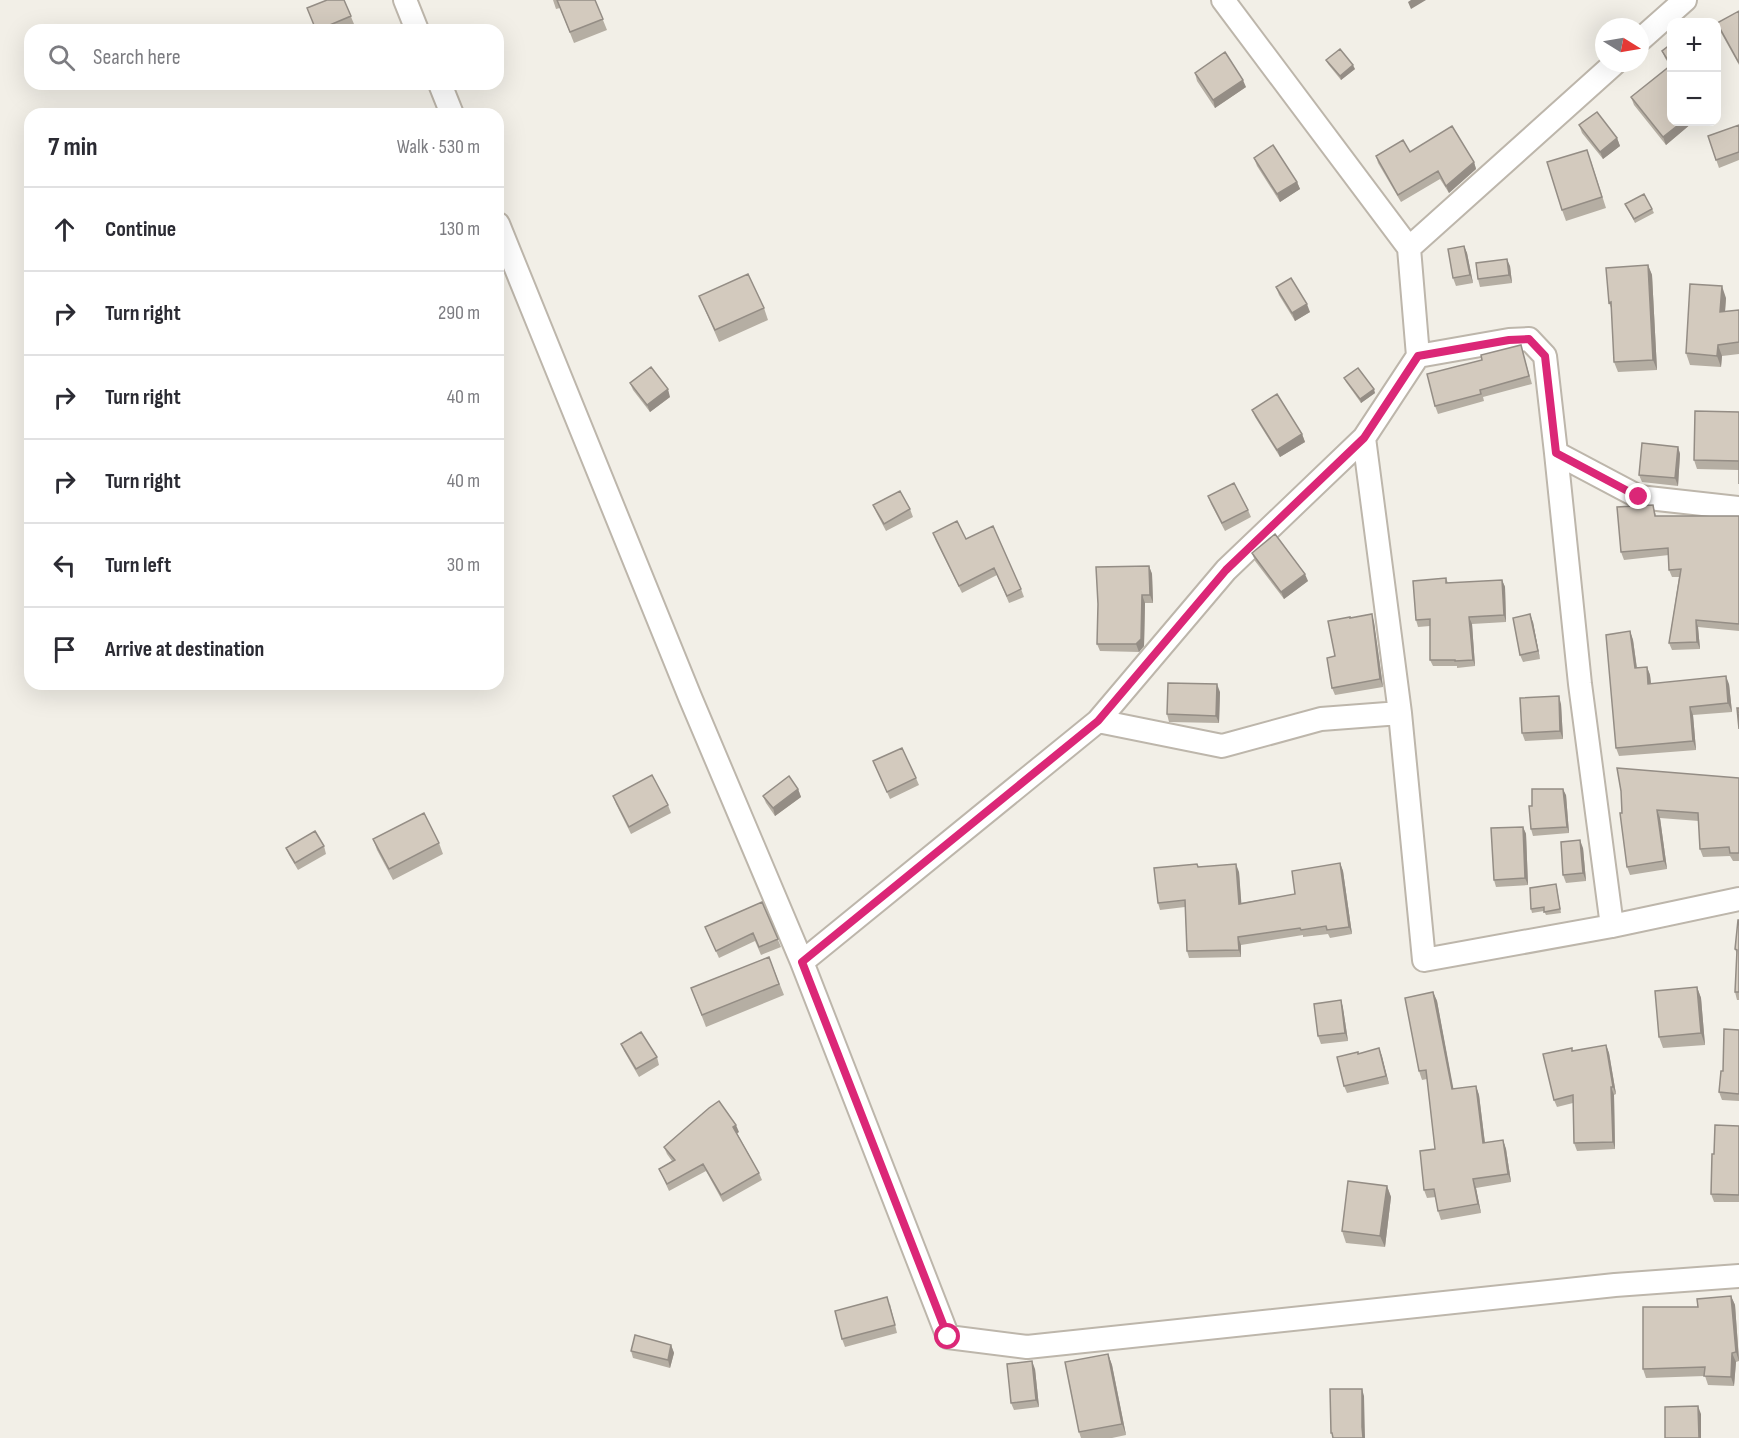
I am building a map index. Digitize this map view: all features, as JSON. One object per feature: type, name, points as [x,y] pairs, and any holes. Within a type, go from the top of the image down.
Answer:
[{"type":"street","points":[[405,0],[415,24]]},
{"type":"street","points":[[802,962],[1098,721],[1226,570],[1364,438],[1418,356],[1409,248],[1223,0]]},
{"type":"street","points":[[1649,32],[1685,0]]},
{"type":"street","points":[[1409,248],[1605,72]]},
{"type":"street","points":[[442,90],[450,108]]},
{"type":"street","points":[[504,239],[690,697],[802,962],[948,1337],[1027,1347],[1615,1285],[1739,1276]]},
{"type":"street","points":[[1418,356],[1509,340],[1529,339],[1545,356],[1580,684],[1612,926]]},
{"type":"street","points":[[1364,438],[1400,713],[1424,960],[1612,926],[1739,899]]},
{"type":"street","points":[[1556,453],[1639,497],[1739,508]]},
{"type":"street","points":[[1098,721],[1222,747],[1321,718],[1400,713]]},
{"type":"building","points":[[327,0],[344,0],[351,16],[332,24],[314,24],[307,8]]},
{"type":"building","points":[[557,0],[595,0],[603,19],[570,32]]},
{"type":"building","points":[[1739,11],[1739,63],[1721,30],[1721,21]]},
{"type":"building","points":[[1667,47],[1667,59],[1662,51]]},
{"type":"building","points":[[1340,49],[1353,65],[1340,76],[1326,60]]},
{"type":"building","points":[[1225,52],[1243,80],[1213,100],[1195,73]]},
{"type":"building","points":[[1667,68],[1667,126],[1677,126],[1663,137],[1631,97]]},
{"type":"building","points":[[1597,112],[1617,138],[1600,152],[1579,125]]},
{"type":"building","points":[[1739,125],[1739,152],[1716,160],[1708,136]]},
{"type":"building","points":[[1452,126],[1474,162],[1446,186],[1438,171],[1398,195],[1376,156],[1403,140],[1410,152]]},
{"type":"building","points":[[1273,145],[1297,182],[1277,194],[1254,158]]},
{"type":"building","points":[[1587,150],[1602,197],[1562,210],[1547,162]]},
{"type":"building","points":[[1644,194],[1652,209],[1634,219],[1625,204]]},
{"type":"building","points":[[1464,246],[1470,275],[1453,278],[1448,249]]},
{"type":"building","points":[[1507,259],[1509,275],[1478,279],[1476,263]]},
{"type":"building","points":[[1648,265],[1653,360],[1614,362],[1611,302],[1609,303],[1606,268]]},
{"type":"building","points":[[748,274],[764,308],[715,330],[699,296]]},
{"type":"building","points":[[1291,278],[1307,304],[1292,313],[1276,287]]},
{"type":"building","points":[[1690,284],[1722,286],[1720,312],[1739,310],[1739,342],[1718,345],[1717,356],[1686,353]]},
{"type":"building","points":[[1521,345],[1529,376],[1480,390],[1481,394],[1435,406],[1427,374],[1482,360],[1481,355]]},
{"type":"building","points":[[651,367],[668,389],[647,405],[630,383]]},
{"type":"building","points":[[1358,368],[1374,389],[1360,399],[1344,378]]},
{"type":"building","points":[[1277,394],[1302,434],[1277,450],[1252,410]]},
{"type":"building","points":[[1695,411],[1739,412],[1739,461],[1694,460]]},
{"type":"building","points":[[1642,443],[1678,447],[1675,478],[1639,475]]},
{"type":"building","points":[[1234,483],[1248,510],[1222,523],[1208,496]]},
{"type":"building","points":[[900,491],[910,509],[884,524],[873,505]]},
{"type":"building","points":[[1653,505],[1655,516],[1739,516],[1739,624],[1696,620],[1697,642],[1669,643],[1681,569],[1669,570],[1668,548],[1621,552],[1617,507]]},
{"type":"building","points":[[957,521],[966,539],[993,526],[1021,589],[1007,596],[994,568],[959,586],[933,533]]},
{"type":"building","points":[[1275,534],[1305,574],[1281,592],[1252,553]]},
{"type":"building","points":[[1149,566],[1150,595],[1142,595],[1141,639],[1136,644],[1097,644],[1096,567]]},
{"type":"building","points":[[1446,578],[1446,583],[1502,580],[1504,615],[1469,617],[1473,660],[1430,660],[1430,619],[1416,620],[1413,581]]},
{"type":"building","points":[[1372,614],[1380,679],[1332,688],[1327,658],[1335,656],[1328,621]]},
{"type":"building","points":[[1530,614],[1538,651],[1520,655],[1513,618]]},
{"type":"building","points":[[1630,631],[1635,668],[1647,667],[1648,684],[1726,676],[1728,703],[1690,707],[1693,741],[1616,748],[1606,635]]},
{"type":"building","points":[[1168,683],[1217,684],[1216,716],[1167,714]]},
{"type":"building","points":[[1559,696],[1560,731],[1522,733],[1520,698]]},
{"type":"building","points":[[902,748],[916,778],[887,792],[873,761]]},
{"type":"building","points":[[1617,768],[1739,778],[1739,853],[1730,853],[1729,847],[1700,849],[1698,813],[1657,810],[1664,861],[1627,867]]},
{"type":"building","points":[[652,775],[668,805],[629,827],[613,796]]},
{"type":"building","points":[[789,776],[798,789],[773,808],[763,796]]},
{"type":"building","points":[[1532,789],[1563,789],[1567,827],[1531,829],[1529,806],[1532,806]]},
{"type":"building","points":[[424,813],[439,843],[389,869],[373,839]]},
{"type":"building","points":[[1523,827],[1525,878],[1494,880],[1491,828]]},
{"type":"building","points":[[315,831],[324,846],[295,863],[286,848]]},
{"type":"building","points":[[1580,840],[1583,873],[1563,875],[1561,842]]},
{"type":"building","points":[[1340,863],[1349,927],[1327,930],[1326,926],[1301,930],[1300,928],[1238,937],[1239,950],[1187,951],[1185,900],[1158,903],[1154,868],[1197,864],[1198,867],[1236,864],[1239,904],[1295,894],[1292,871]]},
{"type":"building","points":[[1556,884],[1560,909],[1544,912],[1544,907],[1531,909],[1530,888]]},
{"type":"building","points":[[762,902],[778,939],[759,947],[753,933],[716,951],[705,927]]},
{"type":"building","points":[[1738,920],[1739,992],[1735,992],[1737,950],[1735,949]]},
{"type":"building","points":[[769,957],[779,984],[702,1015],[691,988]]},
{"type":"building","points":[[1697,987],[1701,1033],[1659,1037],[1655,991]]},
{"type":"building","points":[[1433,992],[1452,1089],[1476,1086],[1483,1143],[1503,1140],[1508,1174],[1473,1179],[1478,1204],[1438,1211],[1434,1189],[1424,1190],[1420,1151],[1435,1149],[1426,1070],[1419,1071],[1405,998]]},
{"type":"building","points":[[1341,1000],[1345,1033],[1318,1036],[1314,1004]]},
{"type":"building","points":[[1724,1029],[1739,1030],[1739,1094],[1719,1092],[1721,1071],[1723,1071]]},
{"type":"building","points":[[641,1032],[657,1057],[636,1069],[621,1044]]},
{"type":"building","points":[[1606,1045],[1613,1087],[1611,1087],[1613,1142],[1574,1143],[1573,1095],[1554,1100],[1543,1054],[1572,1048],[1572,1051]]},
{"type":"building","points":[[1379,1048],[1386,1076],[1344,1086],[1337,1057]]},
{"type":"building","points":[[719,1101],[736,1125],[733,1127],[759,1173],[721,1195],[703,1164],[667,1184],[659,1169],[675,1160],[664,1147]]},
{"type":"building","points":[[1715,1125],[1739,1126],[1739,1195],[1711,1194]]},
{"type":"building","points":[[1348,1181],[1387,1186],[1380,1236],[1342,1231]]},
{"type":"building","points":[[1731,1296],[1736,1352],[1732,1353],[1731,1377],[1704,1376],[1705,1367],[1643,1369],[1643,1307],[1698,1307],[1697,1299]]},
{"type":"building","points":[[887,1297],[895,1325],[842,1339],[835,1311]]},
{"type":"building","points":[[635,1335],[671,1345],[668,1360],[631,1351]]},
{"type":"building","points":[[1108,1354],[1122,1424],[1079,1432],[1065,1362]]},
{"type":"building","points":[[1032,1361],[1036,1400],[1011,1403],[1007,1364]]},
{"type":"building","points":[[1330,1389],[1362,1389],[1363,1438],[1333,1438]]},
{"type":"building","points":[[1698,1406],[1699,1438],[1665,1438],[1665,1407]]},
{"type":"route","points":[[948,1337],[802,962],[1098,721],[1226,570],[1364,438],[1418,356],[1509,340],[1529,339],[1545,356],[1556,453],[1639,497]]}]
